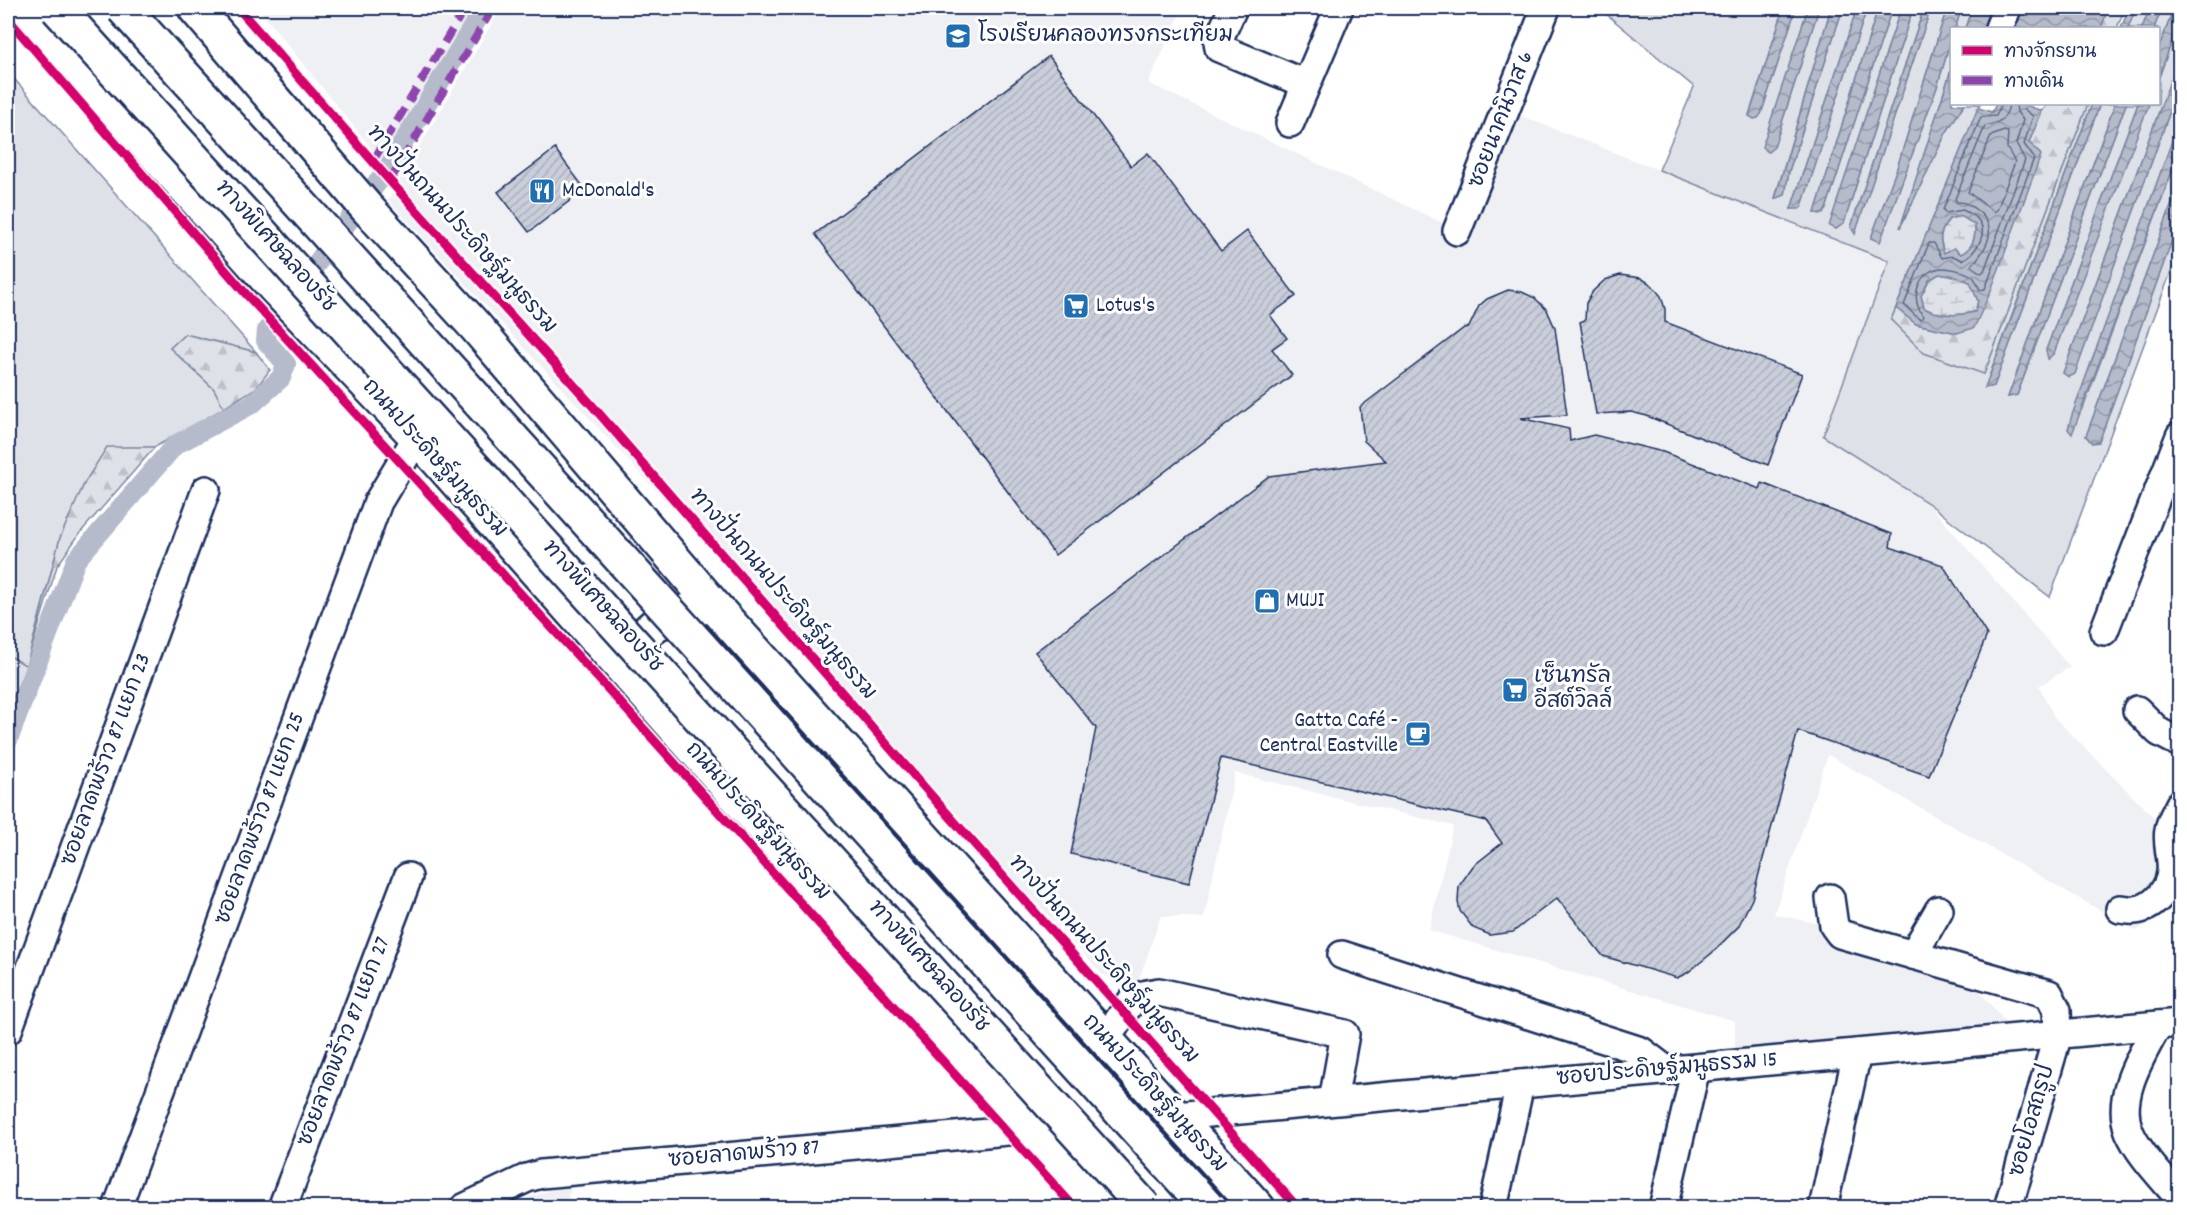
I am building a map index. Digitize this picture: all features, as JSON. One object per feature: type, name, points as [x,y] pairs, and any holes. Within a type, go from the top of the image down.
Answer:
[{"type":"main road","name":"ถนนประดิษฐ์มนูธรรม","points":[[24,8],[284,298],[417,437],[1031,1129],[1105,1208]]},
{"type":"main road","name":"ทางพิเศษฉลองรัช","points":[[57,8],[1145,1208]]},
{"type":"main road","name":"ทางพิเศษฉลองรัช","points":[[123,8],[1208,1208]]},
{"type":"main road","name":"ถนนประดิษฐ์มนูธรรม","points":[[195,8],[360,200],[476,326],[714,606],[1258,1208]]},
{"type":"main road","points":[[586,629],[602,630],[632,622],[648,606],[659,585],[662,567],[661,544]]},
{"type":"main road","points":[[638,687],[631,657],[639,639],[656,624],[679,612],[714,606]]},
{"type":"street","points":[[1233,8],[1218,41],[1219,48],[1306,84]]},
{"type":"street","points":[[1290,123],[1339,8]]},
{"type":"street","name":"ซอยนาคนิวาส 6","points":[[1457,231],[1546,8]]},
{"type":"street","points":[[1999,27],[2007,8]]},
{"type":"street","points":[[2104,632],[2180,436]]},
{"type":"street","name":"ซอยลาดพร้าว 87 แยก 25","points":[[117,1208],[378,502],[417,437]]},
{"type":"street","name":"ซอยลาดพร้าว 87 แยก 23","points":[[8,1030],[206,490]]},
{"type":"street","points":[[2137,710],[2159,732],[2180,743]]},
{"type":"street","points":[[2120,909],[2134,910],[2146,907],[2160,897],[2167,886],[2171,871],[2168,849],[2169,829],[2180,804]]},
{"type":"street","name":"ซอยลาดพร้าว 87 แยก 27","points":[[282,1208],[408,877]]},
{"type":"street","points":[[1830,898],[1834,926],[1840,934],[2049,994],[2057,1010],[2058,1034]]},
{"type":"street","points":[[1913,955],[1939,910]]},
{"type":"street","points":[[1342,955],[1641,1051],[1666,1071]]},
{"type":"street","points":[[1105,1040],[1133,999],[1159,992],[1345,1034],[1333,1101]]},
{"type":"street","points":[[2169,1024],[2130,1084],[2125,1110],[2129,1130],[2142,1152],[2180,1199]]},
{"type":"street","name":"ซอยประดิษฐ์มนูธรรม 15","points":[[1176,1116],[2169,1024]]},
{"type":"street","name":"ซอยโอสถรูป","points":[[2008,1208],[2058,1034]]},
{"type":"street","points":[[1823,1208],[1857,1053]]},
{"type":"street","points":[[1664,1208],[1696,1068]]},
{"type":"street","points":[[1493,1208],[1520,1084]]},
{"type":"street","name":"ซอยลาดพร้าว 87","points":[[464,1208],[526,1178],[542,1174],[1031,1129]]},
{"type":"shaded area","points":[[258,8],[474,8],[383,163]]},
{"type":"shaded area","points":[[501,8],[1183,8],[1148,83],[1445,224],[1471,231],[1519,115],[1890,261],[1823,436],[1928,503],[2070,667],[2039,686],[2054,717],[2179,843],[2179,903],[2136,931],[1828,755],[1774,914],[1983,960],[1977,988],[2010,1028],[1735,1052],[1735,1021],[1429,930],[1453,826],[1235,773],[1204,918],[1161,916],[1136,988],[1102,974],[388,200]]},
{"type":"shaded area","points":[[572,1183],[566,1207],[501,1208],[509,1204]]},
{"type":"green space","points":[[1599,8],[1784,8],[1749,115],[1761,114],[1796,8],[1808,8],[1763,147],[1774,147],[1819,8],[1831,8],[1775,198],[1785,195],[1789,171],[1843,8],[1857,8],[1791,209],[1802,205],[1867,8],[1878,8],[1815,213],[1822,214],[1826,209],[1892,8],[1901,8],[1830,225],[1836,229],[1844,223],[1913,8],[1924,8],[1851,227],[1855,233],[1931,8],[1947,8],[1897,168],[1871,238],[1880,241],[1937,87],[1950,43],[1950,73],[1903,222],[1946,133],[1963,105],[1980,105],[1891,320],[1984,374],[2088,105],[2092,105],[1985,387],[1994,386],[2100,105],[2115,105],[2008,397],[2017,395],[2126,105],[2138,105],[2046,350],[2149,105],[2160,105],[2160,74],[2179,21],[2179,57],[2063,373],[2069,377],[2075,373],[2179,86],[2179,122],[2068,429],[2084,406],[2179,153],[2179,185],[2086,436],[2092,443],[2099,441],[2179,221],[2179,250],[2050,597],[1928,503],[1823,436],[1889,261],[1659,170],[1694,87]]},
{"type":"green space","points":[[1962,8],[1972,8],[1965,27],[1955,27]]},
{"type":"green space","points":[[2108,8],[2125,8],[2117,27],[2101,27]]},
{"type":"green space","points":[[2136,8],[2150,8],[2142,27],[2128,27]]},
{"type":"green space","points":[[2162,8],[2174,8],[2160,45],[2160,27],[2154,27]]},
{"type":"green space","points":[[8,72],[256,352],[185,334],[170,348],[214,389],[224,408],[155,447],[107,448],[85,482],[60,538],[26,667],[8,655]]},
{"type":"green space","points":[[2047,105],[2088,105],[1984,374],[1924,353],[1891,320],[1896,308],[1916,324],[1957,333],[2042,111]]},
{"type":"green space","points":[[1961,215],[1975,225],[1973,243],[1960,255],[1944,253],[1941,236],[1944,228],[1949,219]]},
{"type":"green space","points":[[1939,274],[1970,282],[1978,301],[1975,312],[1936,313],[1924,308],[1921,296],[1929,280]]},
{"type":"green space","points":[[185,334],[256,352],[270,370],[256,388],[224,408],[214,389],[170,348]]},
{"type":"green space","points":[[107,447],[155,447],[80,533],[57,566],[31,652],[60,538],[85,482]]},
{"type":"green space","points":[[8,655],[26,667],[8,711]]},
{"type":"water","points":[[1784,8],[1796,8],[1761,114],[1754,119],[1749,116]]},
{"type":"water","points":[[1808,8],[1819,8],[1774,147],[1768,152],[1762,147]]},
{"type":"water","points":[[1831,8],[1843,8],[1789,171],[1785,195],[1775,199]]},
{"type":"water","points":[[1857,8],[1867,8],[1802,206],[1799,209],[1791,209]]},
{"type":"water","points":[[1878,8],[1892,8],[1826,209],[1823,214],[1815,213]]},
{"type":"water","points":[[1901,8],[1913,8],[1844,223],[1836,229],[1829,226]]},
{"type":"water","points":[[1924,8],[1931,8],[1855,234],[1851,227]]},
{"type":"water","points":[[1947,8],[1962,8],[1955,27],[1950,27],[1950,43],[1937,87],[1880,242],[1871,238],[1897,168]]},
{"type":"water","points":[[1972,8],[1996,8],[1990,27],[1965,27]]},
{"type":"water","points":[[2019,8],[2108,8],[2101,27],[2011,27]]},
{"type":"water","points":[[2129,8],[2136,8],[2128,27],[2121,27]]},
{"type":"water","points":[[2150,8],[2162,8],[2154,27],[2142,27]]},
{"type":"water","points":[[2174,8],[2179,8],[2179,21],[2160,74],[2160,45]]},
{"type":"water","points":[[2179,57],[2179,86],[2075,374],[2069,377],[2063,373]]},
{"type":"water","points":[[1950,73],[1950,105],[1963,105],[1946,133],[1900,228]]},
{"type":"water","points":[[1996,105],[2026,105],[2042,111],[2029,142],[2041,155],[1990,293],[1974,328],[1957,333],[1916,324],[1896,308],[1978,108],[1992,112]],"holes":[[[1961,216],[1975,225],[1973,242],[1968,249],[1961,254],[1954,248],[1944,253],[1941,236],[1949,219]],[[1939,274],[1970,282],[1978,301],[1975,312],[1936,313],[1924,308],[1921,296],[1929,280]]]},
{"type":"water","points":[[2092,105],[2100,105],[1994,386],[1985,388]]},
{"type":"water","points":[[2115,105],[2126,105],[2017,395],[2008,397]]},
{"type":"water","points":[[2138,105],[2149,105],[2054,353],[2048,359],[2046,350]]},
{"type":"water","points":[[2179,122],[2179,153],[2072,434],[2068,429],[2072,415]]},
{"type":"water","points":[[2179,185],[2179,221],[2099,442],[2092,443],[2086,436]]},
{"type":"building","name":"Lotus's","points":[[1049,56],[1131,166],[1148,153],[1221,251],[1247,231],[1296,296],[1270,315],[1287,338],[1272,349],[1292,375],[1055,555],[815,234]]},
{"type":"building","name":"McDonald's","points":[[555,149],[585,189],[529,232],[498,192]]},
{"type":"building","points":[[1620,275],[1641,278],[1652,285],[1661,296],[1665,309],[1665,322],[1802,374],[1768,465],[1647,416],[1631,412],[1596,414],[1580,322],[1585,320],[1586,303],[1593,291],[1605,280]]},
{"type":"building","name":"เซ็นทรัล อีสต์วิลล์","points":[[1508,290],[1522,292],[1535,298],[1547,310],[1555,328],[1567,415],[1520,418],[1569,429],[1570,441],[1594,435],[1663,452],[1760,489],[1762,483],[1892,534],[1890,547],[1943,565],[1987,635],[1929,776],[1798,731],[1752,899],[1738,927],[1712,953],[1677,978],[1603,956],[1557,898],[1513,932],[1490,935],[1473,928],[1460,911],[1459,886],[1473,866],[1502,843],[1486,821],[1221,758],[1189,883],[1071,854],[1096,728],[1035,652],[1269,476],[1386,461],[1364,441],[1360,407],[1464,328],[1469,327],[1479,306],[1487,299]]},
{"type":"waterway","points":[[8,740],[76,560],[175,445],[252,404],[281,378],[286,364],[266,341],[267,330],[388,168],[484,8]]},
{"type":"marked path","points":[[373,161],[465,8]]},
{"type":"marked path","points":[[390,181],[493,8]]},
{"type":"cycle path","name":"ทางปั่นถนนประดิษฐ์มนูธรรม","points":[[238,8],[590,403],[937,802],[1298,1208]]},
{"type":"cycle path","points":[[8,19],[246,294],[607,688],[1075,1208]]},
{"type":"place","name":"โรงเรียนคลองทรงกระเทียม","points":[[958,36]]},
{"type":"place","name":"McDonald's","points":[[542,191]]},
{"type":"place","name":"Lotus's","points":[[1076,306]]},
{"type":"place","name":"MUJI","points":[[1267,601]]},
{"type":"place","name":"เซ็นทรัล อีสต์วิลล์","points":[[1515,690]]},
{"type":"place","name":"Gatta Café - Central Eastville","points":[[1418,734]]}]
